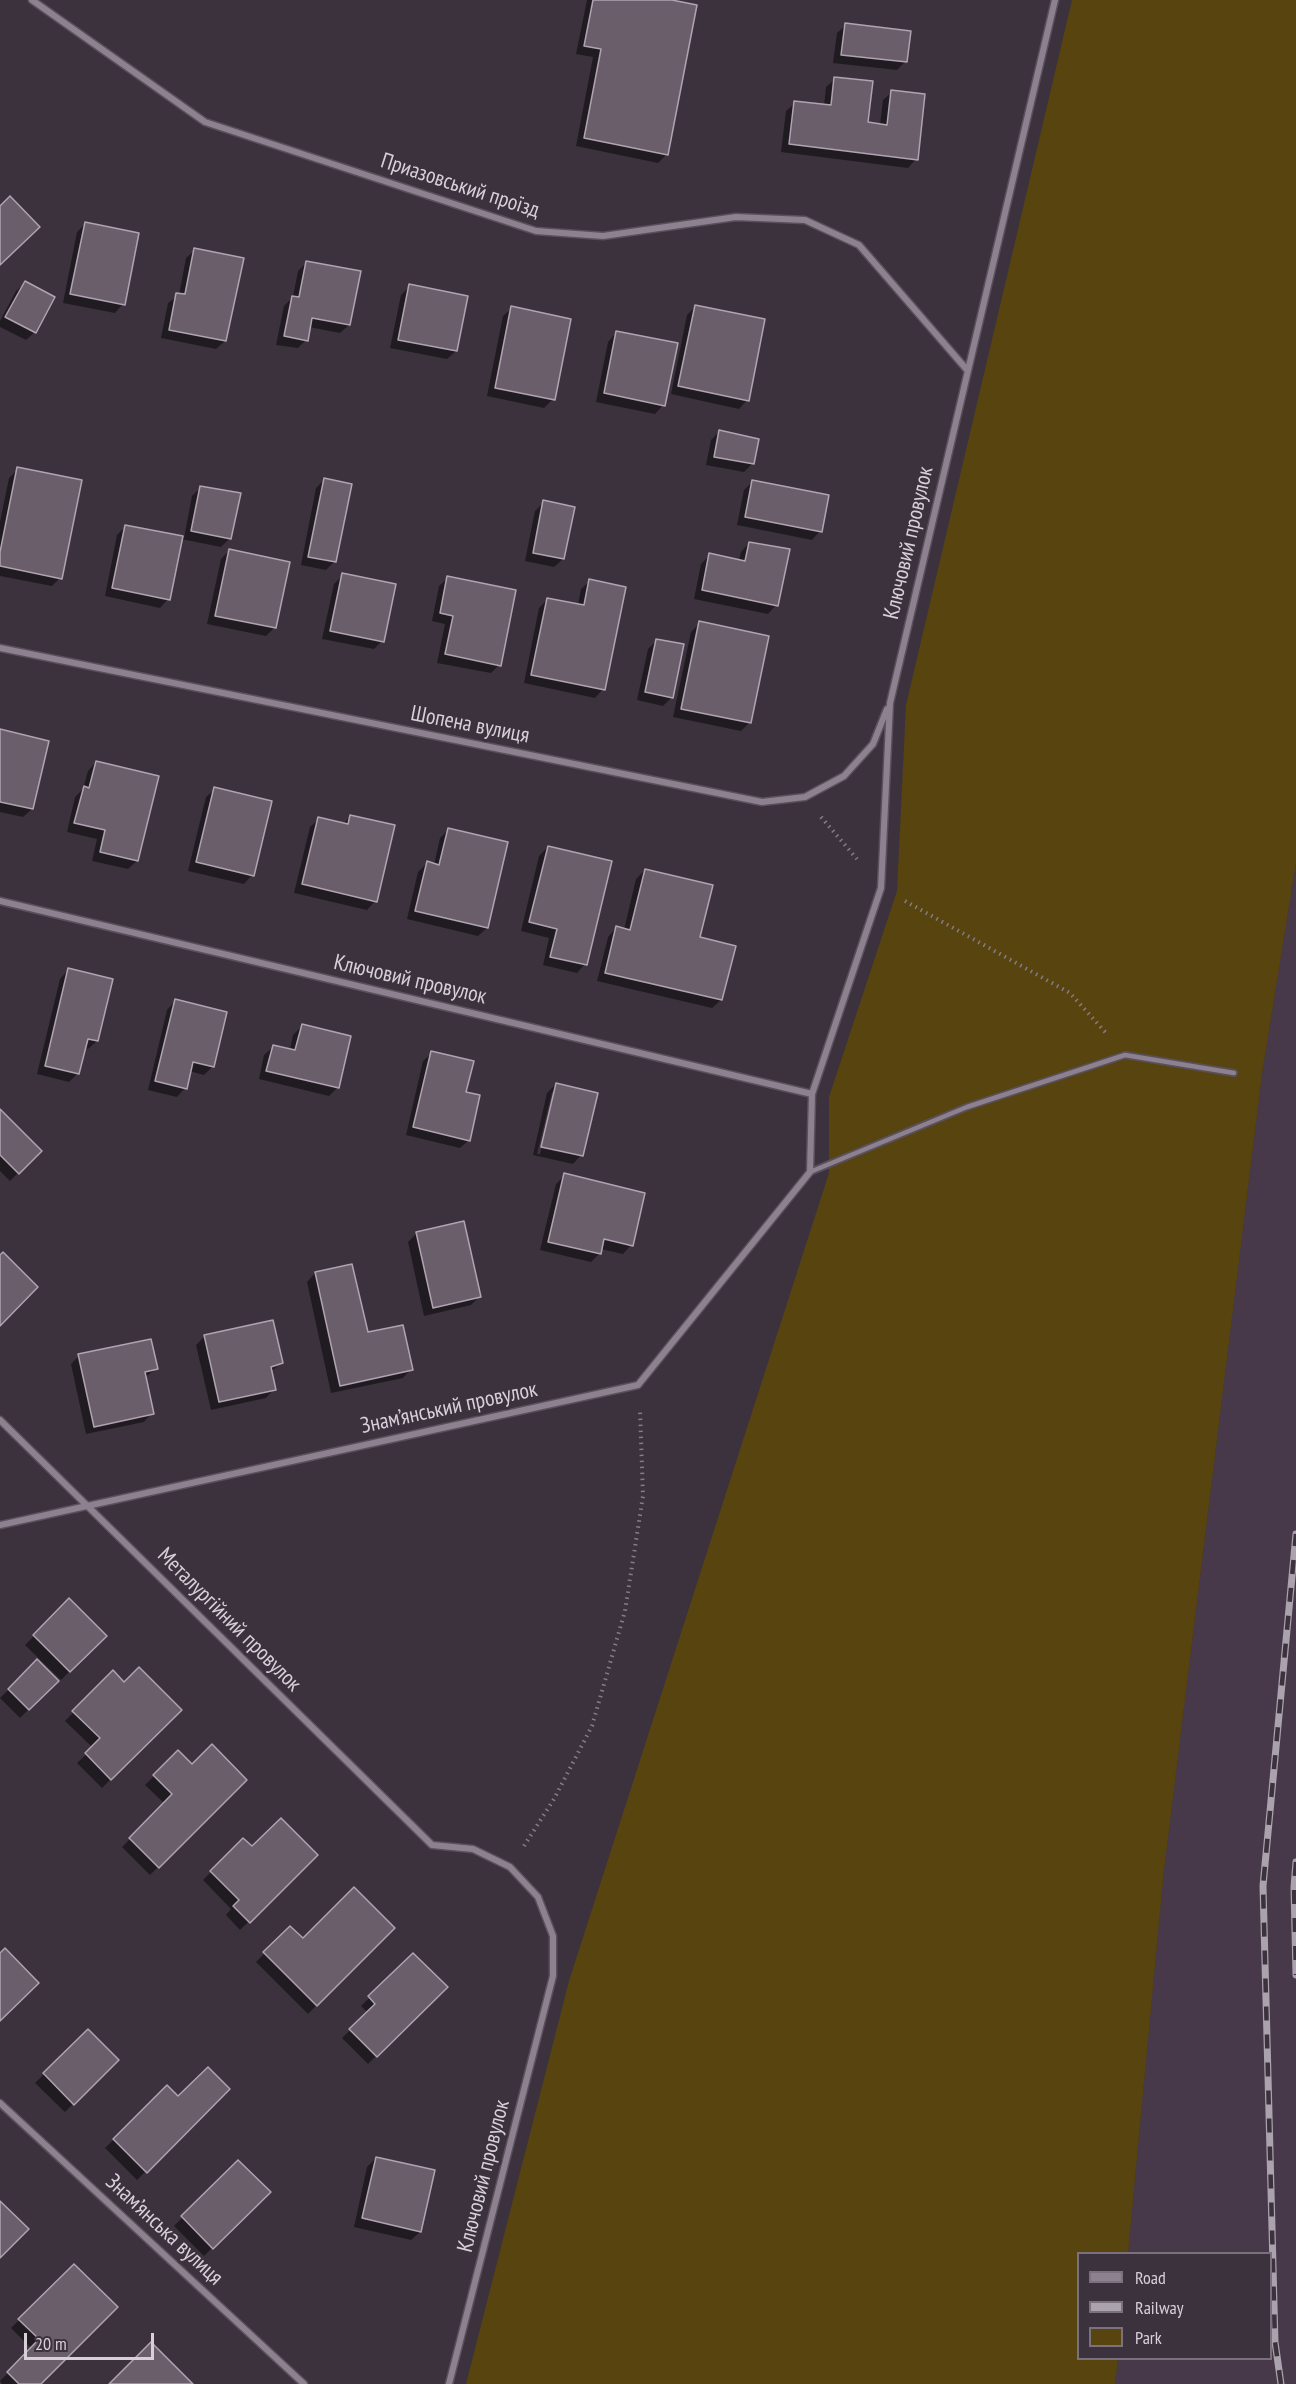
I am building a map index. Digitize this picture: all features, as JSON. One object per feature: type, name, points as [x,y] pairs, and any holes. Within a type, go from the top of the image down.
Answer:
[{"type":"street","name":"Приазовський проїзд","points":[[32,0],[205,122],[536,231],[603,236],[736,217],[805,220],[859,245],[968,371]]},
{"type":"street","name":"Ключовий провулок","points":[[810,1173],[812,1094],[881,888],[890,703],[1055,0]]},
{"type":"street","name":"Шопена вулиця","points":[[0,648],[762,802],[805,796],[844,776],[873,744],[890,703]]},
{"type":"street","name":"Ключовий провулок","points":[[0,901],[812,1094]]},
{"type":"street","points":[[638,1385],[810,1173]]},
{"type":"street","name":"Знам’янський провулок","points":[[0,1525],[638,1385]]},
{"type":"street","name":"Металургійний провулок","points":[[0,1420],[432,1845],[473,1849],[510,1867]]},
{"type":"street","name":"Ключовий провулок","points":[[449,2384],[553,1976],[553,1936],[546,1917],[538,1898],[510,1867]]},
{"type":"street","name":"Знам’янська вулиця","points":[[0,2103],[304,2384]]},
{"type":"lane","points":[[810,1173],[967,1107],[1125,1055],[1234,1073]]},
{"type":"path","points":[[805,796],[881,888],[1070,993],[1125,1055]]},
{"type":"path","points":[[510,1867],[554,1799],[592,1726],[625,1611],[643,1496],[638,1385]]},
{"type":"shaded area","points":[[1296,863],[1296,2384],[1115,2384],[1118,2360],[1272,2360],[1272,2252],[1128,2252],[1164,1870],[1262,1074]]},
{"type":"green space","points":[[1072,0],[1296,0],[1296,863],[1262,1074],[1164,1870],[1128,2252],[1077,2252],[1077,2360],[1118,2360],[1115,2384],[466,2384],[569,1981],[829,1173],[829,1097],[897,891],[906,705]]},
{"type":"building","points":[[593,0],[672,0],[697,5],[668,155],[584,138],[601,49],[584,46]]},
{"type":"building","points":[[845,23],[911,31],[907,62],[841,55]]},
{"type":"building","points":[[834,77],[873,81],[868,122],[887,125],[891,90],[925,94],[918,160],[789,144],[794,101],[831,105]]},
{"type":"building","points":[[10,196],[40,227],[0,265],[0,206]]},
{"type":"building","points":[[85,222],[139,233],[125,305],[70,294]]},
{"type":"building","points":[[194,248],[244,258],[226,341],[169,330],[176,293],[185,294]]},
{"type":"building","points":[[306,261],[361,271],[350,325],[312,318],[308,341],[284,336],[292,296],[299,297]]},
{"type":"building","points":[[25,281],[55,297],[36,333],[5,317]]},
{"type":"building","points":[[409,284],[468,296],[457,351],[398,340]]},
{"type":"building","points":[[695,305],[765,319],[749,401],[678,386]]},
{"type":"building","points":[[511,306],[571,319],[555,400],[495,388]]},
{"type":"building","points":[[616,331],[678,343],[665,406],[604,393]]},
{"type":"building","points":[[719,430],[759,439],[754,464],[714,457]]},
{"type":"building","points":[[17,467],[82,480],[62,579],[0,566],[0,552]]},
{"type":"building","points":[[324,478],[352,484],[336,562],[308,557]]},
{"type":"building","points":[[752,480],[829,495],[822,532],[745,517]]},
{"type":"building","points":[[200,486],[241,493],[231,539],[191,531]]},
{"type":"building","points":[[543,500],[575,507],[564,559],[533,553]]},
{"type":"building","points":[[125,525],[183,536],[170,600],[112,588]]},
{"type":"building","points":[[749,542],[790,549],[778,606],[702,590],[709,553],[745,561]]},
{"type":"building","points":[[229,549],[290,562],[276,628],[215,616]]},
{"type":"building","points":[[342,573],[396,584],[384,642],[330,631]]},
{"type":"building","points":[[447,576],[516,590],[501,666],[445,654],[453,616],[440,613]]},
{"type":"building","points":[[589,579],[626,587],[605,690],[531,675],[547,598],[584,605]]},
{"type":"building","points":[[699,621],[769,636],[751,723],[681,709]]},
{"type":"building","points":[[656,639],[684,644],[673,698],[645,692]]},
{"type":"building","points":[[0,729],[49,741],[33,809],[0,802]]},
{"type":"building","points":[[96,761],[159,776],[138,861],[100,852],[105,830],[74,823],[84,786],[89,788]]},
{"type":"building","points":[[214,787],[272,801],[254,876],[196,862]]},
{"type":"building","points":[[350,815],[395,825],[377,902],[302,884],[318,817],[348,824]]},
{"type":"building","points":[[448,828],[508,842],[488,928],[415,911],[427,861],[439,865]]},
{"type":"building","points":[[548,846],[612,861],[587,965],[550,957],[557,929],[529,922]]},
{"type":"building","points":[[645,869],[713,885],[700,937],[736,946],[722,1000],[605,973],[616,926],[630,930]]},
{"type":"building","points":[[68,968],[113,979],[98,1041],[88,1039],[79,1074],[45,1066]]},
{"type":"building","points":[[175,999],[227,1012],[214,1067],[193,1062],[187,1089],[155,1081]]},
{"type":"building","points":[[302,1024],[351,1036],[339,1088],[266,1071],[273,1045],[295,1050]]},
{"type":"building","points":[[431,1051],[474,1061],[466,1092],[480,1095],[470,1141],[413,1127]]},
{"type":"building","points":[[556,1083],[598,1093],[583,1156],[541,1147]]},
{"type":"building","points":[[0,1109],[42,1151],[19,1174],[0,1155]]},
{"type":"building","points":[[564,1173],[645,1193],[633,1246],[604,1239],[601,1254],[548,1242]]},
{"type":"building","points":[[464,1221],[481,1297],[433,1308],[416,1232]]},
{"type":"building","points":[[3,1252],[38,1287],[0,1326],[0,1255]]},
{"type":"building","points":[[352,1264],[368,1332],[403,1325],[413,1370],[340,1386],[315,1272]]},
{"type":"building","points":[[273,1320],[283,1363],[271,1367],[276,1390],[219,1402],[204,1335]]},
{"type":"building","points":[[151,1339],[158,1369],[145,1372],[154,1414],[94,1427],[78,1354]]},
{"type":"building","points":[[69,1598],[107,1636],[70,1672],[33,1635]]},
{"type":"building","points":[[37,1659],[59,1681],[29,1710],[8,1689]]},
{"type":"building","points":[[139,1667],[182,1710],[111,1780],[85,1753],[100,1738],[72,1711],[113,1670],[124,1682]]},
{"type":"building","points":[[212,1744],[247,1780],[159,1868],[129,1838],[172,1794],[153,1775],[178,1750],[192,1764]]},
{"type":"building","points":[[281,1818],[318,1855],[250,1923],[233,1906],[239,1900],[210,1871],[243,1838],[252,1846]]},
{"type":"building","points":[[354,1887],[395,1928],[317,2006],[263,1952],[290,1926],[303,1938]]},
{"type":"building","points":[[5,1948],[39,1983],[0,2021],[0,1953]]},
{"type":"building","points":[[413,1953],[448,1987],[377,2057],[349,2029],[375,2004],[368,1996]]},
{"type":"building","points":[[88,2029],[119,2060],[74,2105],[43,2073]]},
{"type":"building","points":[[208,2067],[230,2089],[147,2173],[113,2139],[167,2085],[178,2096]]},
{"type":"building","points":[[376,2157],[435,2170],[421,2232],[362,2218]]},
{"type":"building","points":[[238,2160],[271,2192],[213,2249],[181,2216]]},
{"type":"building","points":[[0,2201],[29,2229],[0,2258]]},
{"type":"building","points":[[74,2264],[118,2307],[41,2384],[19,2384],[7,2372],[39,2339],[18,2319]]},
{"type":"building","points":[[151,2342],[193,2384],[109,2384]]},
{"type":"railway","points":[[1281,2384],[1275,2342],[1263,1886],[1296,1534]]},
{"type":"railway","points":[[1296,1862],[1294,1887],[1296,1975]]}]
